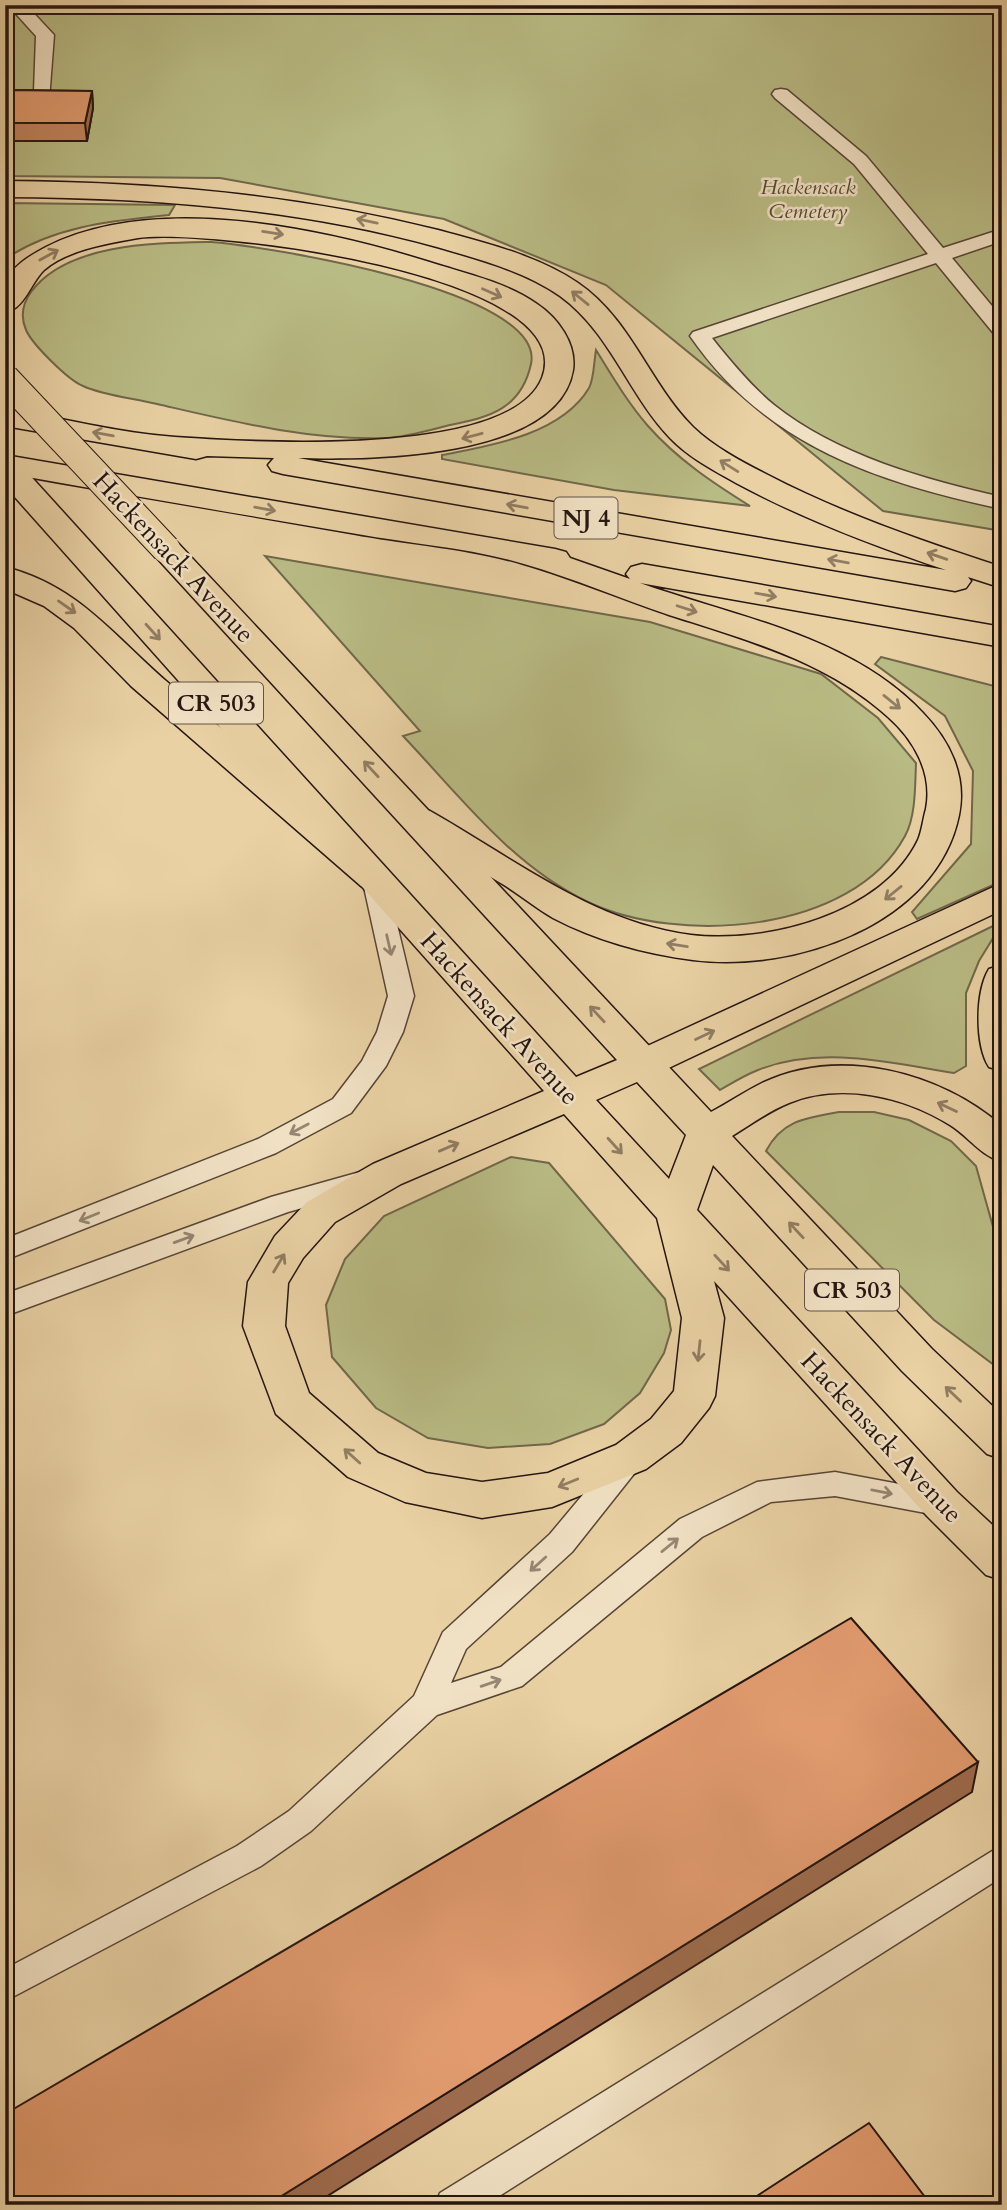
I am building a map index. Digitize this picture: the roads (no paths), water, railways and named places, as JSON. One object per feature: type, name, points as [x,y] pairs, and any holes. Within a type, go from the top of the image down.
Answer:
[{"type":"main road","points":[[5,189],[110,189],[246,199],[392,226],[504,260],[547,277],[587,303],[615,335],[659,407],[683,434],[718,459],[786,498],[838,522],[1002,578]]},
{"type":"main road","points":[[5,304],[23,272],[60,249],[99,237],[177,228],[258,231],[303,237],[402,261],[478,286],[533,314],[554,336],[560,353],[559,369],[543,401],[496,429],[463,439],[353,448],[170,446]]},
{"type":"main road","name":"Hackensack Avenue","points":[[5,378],[418,819],[917,1360],[1002,1442]]},
{"type":"main road","name":"NJ 4","points":[[5,417],[1002,590]]},
{"type":"main road","name":"NJ 4","points":[[5,466],[1002,636]]},
{"type":"main road","name":"Hackensack Avenue","points":[[5,466],[676,1213],[942,1504],[1002,1562]]},
{"type":"main road","points":[[418,819],[510,872],[552,901],[601,925],[647,940],[699,948],[764,946],[813,934],[853,919],[890,897],[920,870],[938,838],[945,812],[946,788],[939,761],[925,736],[910,719],[873,687],[787,641],[530,555]]},
{"type":"main road","points":[[5,577],[55,598],[86,621],[143,679],[374,878]]},
{"type":"main road","points":[[1002,895],[643,1064],[387,1174],[321,1212],[289,1247],[268,1282],[264,1326],[291,1402],[363,1465],[420,1490],[482,1500],[552,1490],[631,1457],[666,1431],[695,1396],[703,1318],[676,1213],[706,1133],[777,1092],[814,1083],[857,1080],[907,1088],[964,1115],[1002,1147]]},
{"type":"main road","points":[[1000,992],[1002,1058]]},
{"type":"lane","points":[[5,97],[43,96],[45,34],[16,5]]},
{"type":"lane","points":[[781,94],[860,160],[938,258],[1002,331]]},
{"type":"lane","points":[[1002,235],[700,336],[770,411],[821,442],[929,484],[1002,503]]},
{"type":"lane","points":[[5,1250],[267,1146],[342,1106],[373,1066],[390,1032],[401,996],[374,878]]},
{"type":"lane","points":[[5,1305],[281,1204],[387,1174]]},
{"type":"lane","points":[[5,1986],[249,1856],[300,1821],[426,1705],[454,1641],[562,1543],[631,1457]]},
{"type":"lane","points":[[426,1705],[511,1677],[691,1528],[767,1490],[835,1484],[942,1504]]},
{"type":"lane","points":[[453,2205],[1002,1859]]},
{"type":"park label","name":"Hackensack Cemetery","points":[[808,199]]}]
